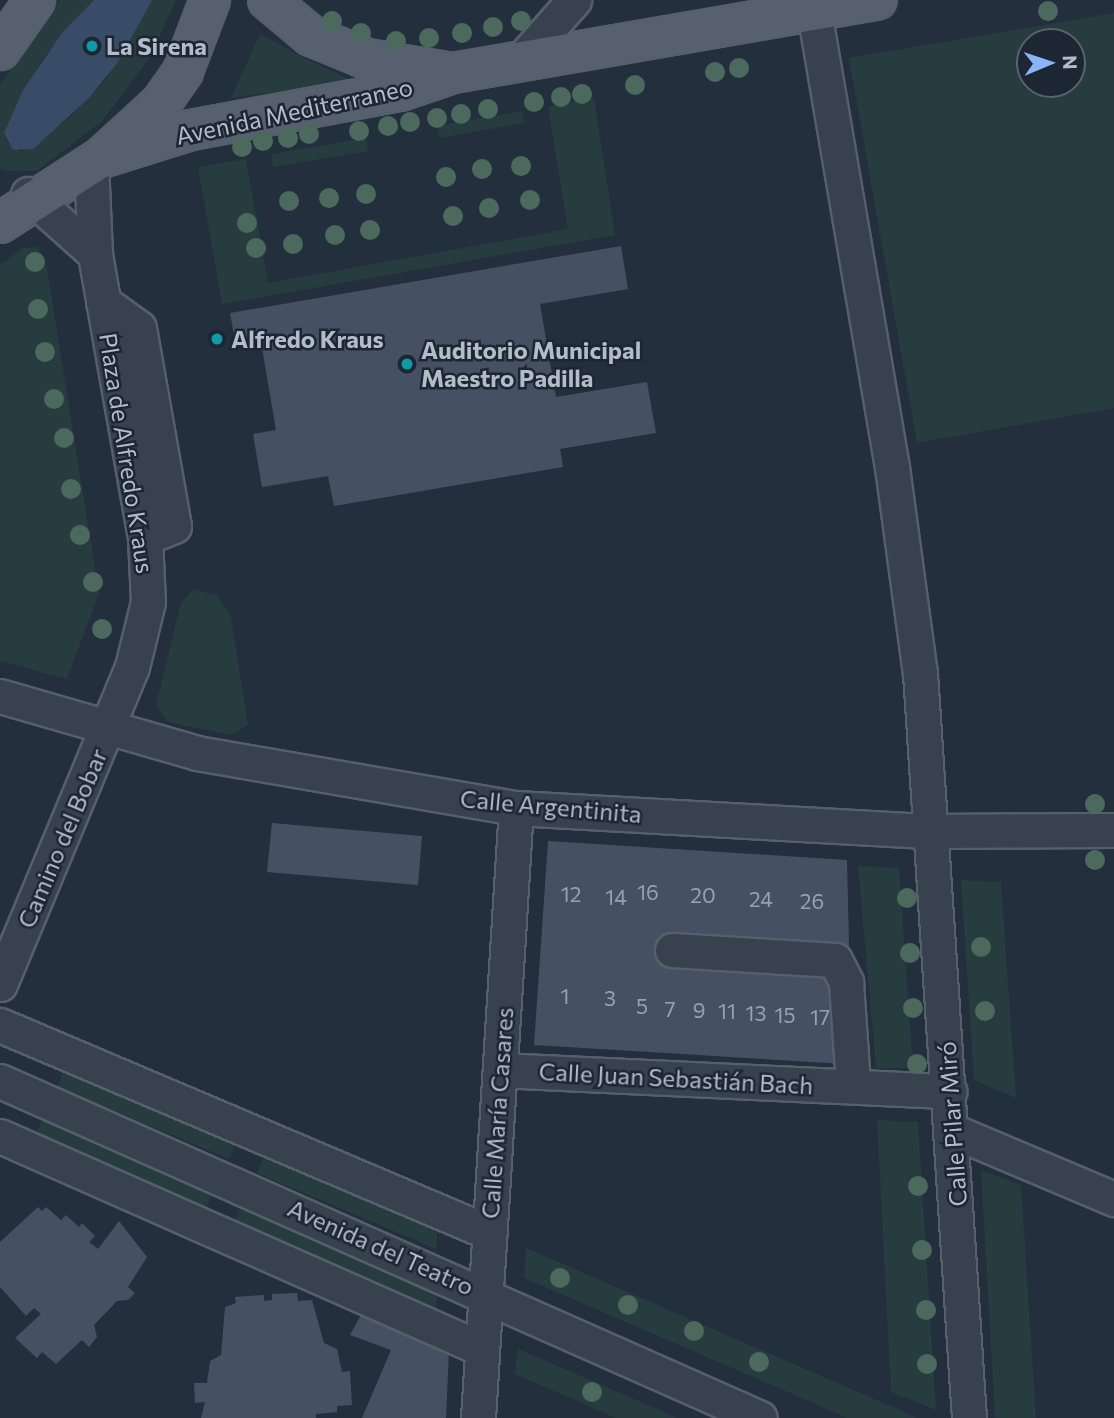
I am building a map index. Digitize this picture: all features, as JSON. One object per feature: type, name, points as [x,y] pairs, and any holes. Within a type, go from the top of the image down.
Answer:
[{"type":"main road","points":[[0,50],[35,0]]},
{"type":"main road","points":[[0,223],[30,194],[96,161],[161,103],[183,71],[210,0]]},
{"type":"main road","name":"Avenida Mediterraneo","points":[[268,0],[311,36],[367,59],[453,73]]},
{"type":"main road","points":[[453,73],[877,0]]},
{"type":"main road","name":"Avenida Mediterraneo","points":[[96,161],[191,130],[400,92],[453,73]]},
{"type":"street","points":[[522,59],[574,0]]},
{"type":"street","name":"Calle Pilar Miró","points":[[814,11],[892,467],[920,673],[953,1131],[969,1418]]},
{"type":"street","name":"Plaza de Alfredo Kraus","points":[[96,161],[95,254],[145,538],[148,602],[132,667],[107,730]]},
{"type":"street","points":[[30,194],[95,254]]},
{"type":"street","name":"Calle Argentinita","points":[[0,696],[107,730],[339,780],[516,808],[930,831],[1114,830]]},
{"type":"street","name":"Camino del Bobar","points":[[0,984],[107,730]]},
{"type":"street","name":"Calle María Casares","points":[[478,1418],[516,808]]},
{"type":"street","points":[[672,950],[835,960],[846,982],[853,1086]]},
{"type":"street","points":[[0,1025],[489,1233]]},
{"type":"street","name":"Calle Juan Sebastián Bach","points":[[500,1070],[950,1091]]},
{"type":"street","name":"Avenida del Teatro","points":[[0,1081],[486,1293],[760,1418]]},
{"type":"street","points":[[953,1131],[1114,1199]]},
{"type":"street","points":[[0,1136],[482,1349]]},
{"type":"green space","points":[[60,0],[94,0],[44,57],[15,107],[5,140],[21,152],[66,121],[105,81],[152,0],[176,0],[150,57],[102,121],[37,171],[0,169],[0,85]]},
{"type":"green space","points":[[1114,13],[1114,408],[917,443],[849,58],[1016,30],[1016,98],[1086,98],[1086,28],[1026,28]]},
{"type":"green space","points":[[260,34],[304,58],[355,82],[231,98]]},
{"type":"green space","points":[[594,98],[615,235],[222,304],[198,167],[246,159],[268,283],[568,229],[548,107]]},
{"type":"green space","points":[[522,111],[524,123],[439,138],[437,126]]},
{"type":"green space","points":[[366,138],[368,151],[273,167],[271,154]]},
{"type":"green space","points":[[37,247],[46,263],[99,593],[67,679],[0,661],[0,266],[22,248]]},
{"type":"green space","points":[[193,589],[218,596],[231,617],[248,725],[231,735],[168,722],[156,705],[181,603]]},
{"type":"green space","points":[[858,866],[899,868],[913,1068],[876,1068]]},
{"type":"green space","points":[[961,880],[1001,882],[1016,1098],[974,1080]]},
{"type":"green space","points":[[66,1065],[238,1138],[229,1159],[57,1087]]},
{"type":"green space","points":[[44,1116],[213,1192],[202,1216],[33,1140]]},
{"type":"green space","points":[[877,1120],[918,1122],[936,1410],[891,1392]]},
{"type":"green space","points":[[266,1151],[438,1225],[436,1249],[257,1173]]},
{"type":"green space","points":[[981,1170],[1021,1185],[1036,1418],[995,1418]]},
{"type":"green space","points":[[242,1206],[437,1287],[436,1317],[231,1227]]},
{"type":"green space","points":[[526,1248],[918,1418],[848,1418],[524,1278]]},
{"type":"green space","points":[[518,1349],[678,1418],[616,1418],[515,1374]]},
{"type":"water","points":[[94,0],[152,0],[118,62],[89,98],[33,149],[13,150],[4,133],[23,90],[62,33]]},
{"type":"building","name":"Auditorio Municipal Maestro Padilla","points":[[621,246],[628,289],[540,304],[556,397],[647,382],[656,433],[560,449],[563,467],[334,506],[328,476],[262,487],[253,434],[276,430],[261,342],[236,346],[230,313]]},
{"type":"building","points":[[272,823],[422,836],[418,885],[267,872]]},
{"type":"building","points":[[548,841],[847,860],[849,946],[660,937],[658,962],[835,972],[844,1064],[534,1045]]},
{"type":"building","points":[[38,1207],[42,1211],[46,1207],[61,1220],[66,1215],[79,1227],[82,1223],[95,1236],[89,1242],[98,1249],[119,1221],[147,1257],[128,1287],[135,1293],[128,1300],[117,1301],[94,1325],[97,1337],[89,1347],[82,1340],[56,1364],[42,1352],[37,1358],[15,1338],[41,1314],[34,1308],[26,1316],[0,1287],[0,1242]]},
{"type":"building","points":[[297,1293],[298,1301],[312,1300],[324,1343],[337,1349],[342,1372],[350,1371],[352,1405],[337,1406],[337,1412],[316,1414],[316,1418],[201,1418],[205,1402],[195,1403],[194,1383],[207,1383],[210,1361],[221,1355],[225,1307],[236,1303],[235,1297],[264,1295],[264,1301],[272,1300],[272,1294]]},
{"type":"building","points":[[361,1315],[449,1351],[446,1418],[362,1418],[391,1350],[350,1335]]},
{"type":"place","name":"La Sirena","points":[[92,46]]},
{"type":"place","name":"Alfredo Kraus","points":[[217,339]]},
{"type":"place","name":"Auditorio Municipal Maestro Padilla","points":[[407,364]]}]
